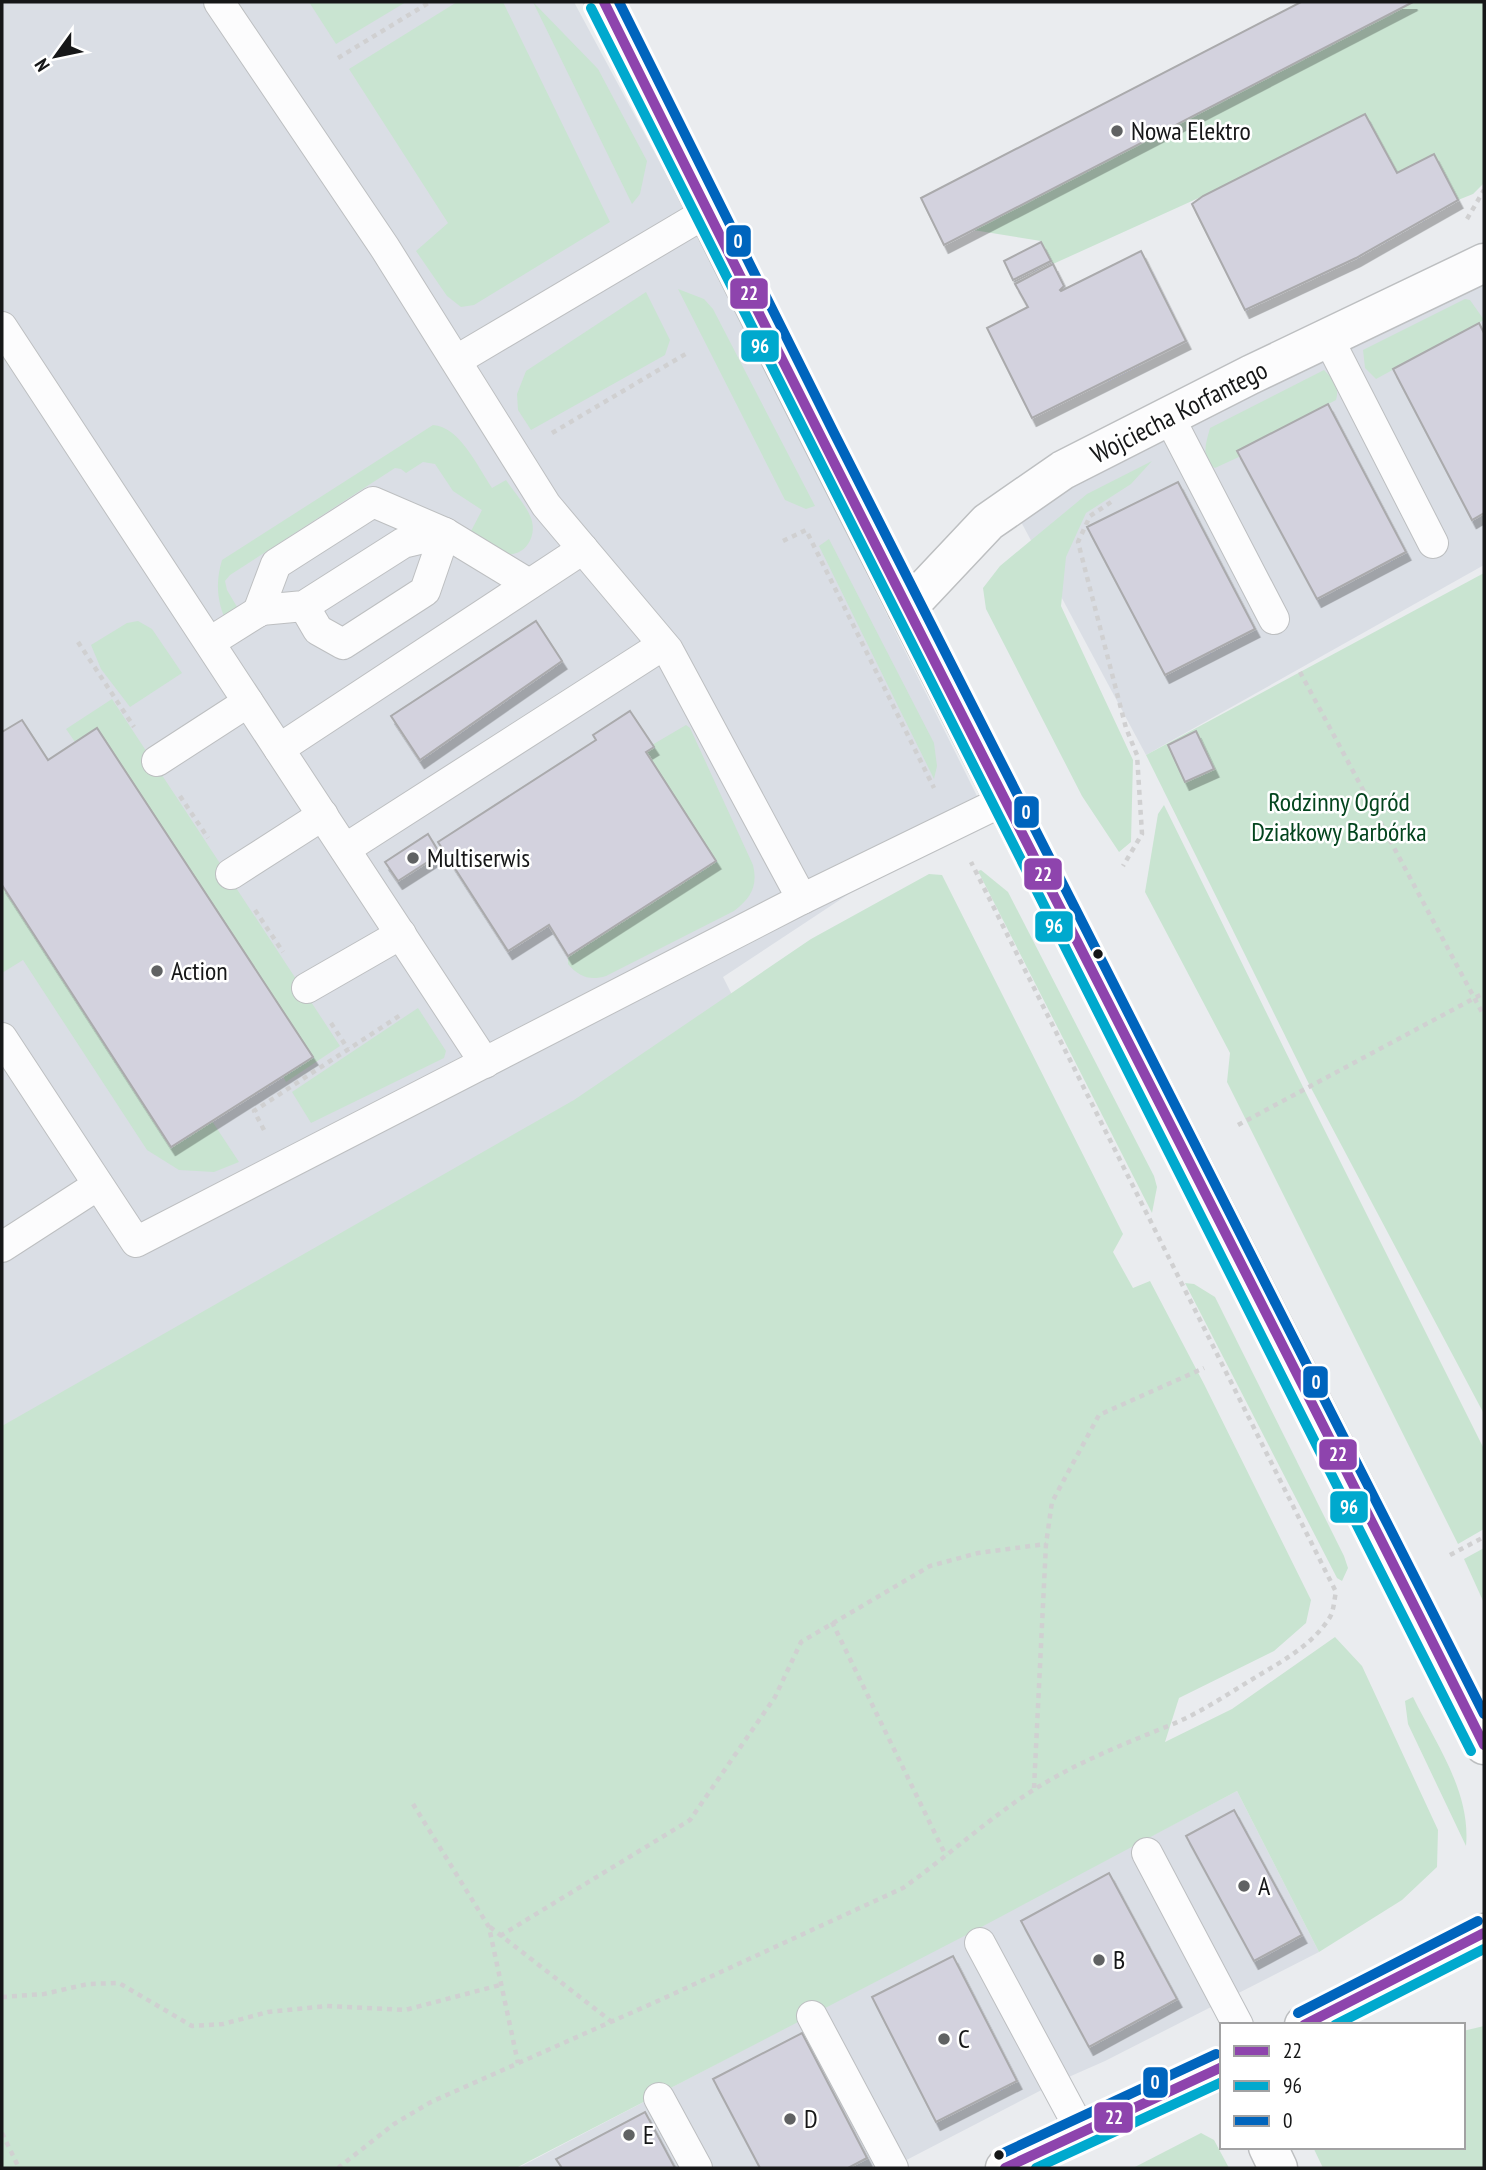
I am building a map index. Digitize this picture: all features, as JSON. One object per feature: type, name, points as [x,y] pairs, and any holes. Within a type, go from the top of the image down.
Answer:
[{"type":"street","points":[[604,2],[707,212],[1127,1035],[1484,1745]]},
{"type":"street","name":"Wojciecha Korfantego","points":[[907,608],[988,522],[1063,470],[1328,338],[1482,268]]},
{"type":"street","points":[[1308,2023],[1484,1933]]},
{"type":"street","points":[[1004,2168],[1220,2068]]},
{"type":"street","points":[[1269,2149],[1278,2168]]},
{"type":"lane","points":[[219,2],[385,247],[546,505],[663,645],[802,899]]},
{"type":"lane","points":[[457,360],[707,212]]},
{"type":"lane","points":[[2,327],[485,1063]]},
{"type":"lane","points":[[1328,338],[1433,542]]},
{"type":"lane","points":[[1168,417],[1274,619]]},
{"type":"lane","points":[[258,612],[276,564],[373,502],[445,533],[529,584]]},
{"type":"lane","points":[[209,642],[258,612],[304,606],[402,543],[445,533]]},
{"type":"lane","points":[[304,606],[318,630],[344,644],[425,591],[445,533]]},
{"type":"lane","points":[[279,748],[583,549]]},
{"type":"lane","points":[[345,849],[663,645]]},
{"type":"lane","points":[[157,761],[248,702]]},
{"type":"lane","points":[[2,1038],[136,1242],[802,899],[1005,800]]},
{"type":"lane","points":[[231,874],[323,816]]},
{"type":"lane","points":[[307,988],[401,934]]},
{"type":"lane","points":[[2,1247],[97,1185]]},
{"type":"lane","points":[[1146,1853],[1237,2023]]},
{"type":"lane","points":[[980,1943],[1081,2131]]},
{"type":"lane","points":[[812,2017],[893,2168]]},
{"type":"lane","points":[[659,2098],[697,2168]]},
{"type":"path","points":[[338,58],[430,2]]},
{"type":"path","points":[[515,455],[689,352]]},
{"type":"path","points":[[1113,500],[1090,516],[1078,542],[1126,728],[1137,755],[1142,834],[1123,866]]},
{"type":"path","points":[[338,2168],[394,2124],[432,2102],[903,1888],[985,1823],[1034,1789],[1137,1737],[1175,1723],[1295,1653],[1315,1636],[1331,1616],[1336,1592],[806,530],[783,541]]},
{"type":"path","points":[[1300,672],[1484,1017]]},
{"type":"path","points":[[284,1166],[254,1111],[438,991]]},
{"type":"path","points":[[1238,1125],[1484,993]]},
{"type":"path","points":[[1034,1789],[1046,1544],[1052,1502],[1098,1415],[1204,1368]]},
{"type":"path","points":[[1450,1555],[1484,1537]]},
{"type":"path","points":[[500,1936],[690,1820],[775,1697],[801,1642],[930,1566],[978,1553],[1046,1544]]},
{"type":"path","points":[[832,1622],[946,1856]]},
{"type":"path","points":[[413,1804],[489,1927],[612,2021]]},
{"type":"path","points":[[489,1927],[518,2063]]},
{"type":"path","points":[[2,1997],[44,1994],[88,1984],[119,1983],[192,2026],[223,2024],[268,2012],[327,2006],[405,2010],[500,1985]]},
{"type":"path","points":[[2,2133],[19,2168]]},
{"type":"shaded area","points":[[2,2],[574,2],[685,209],[982,806],[723,977],[916,1358],[2,1657]]},
{"type":"shaded area","points":[[1484,276],[1484,565],[1146,755],[1012,505]]},
{"type":"shaded area","points":[[1237,1791],[1319,1952],[891,2168],[518,2168]]},
{"type":"green space","points":[[309,2],[406,2],[336,44]]},
{"type":"green space","points":[[457,2],[503,2],[610,222],[474,305],[461,307],[447,296],[416,251],[448,223],[349,69]]},
{"type":"green space","points":[[533,2],[598,69],[647,161],[640,194],[632,204]]},
{"type":"green space","points":[[1413,2],[1484,2],[1484,183],[1473,194],[1458,200],[1434,154],[1397,173],[1365,114],[1203,196],[1053,264],[1041,241],[973,230]]},
{"type":"green space","points":[[678,289],[704,299],[713,309],[815,506],[806,509],[785,500]]},
{"type":"green space","points":[[646,292],[670,340],[665,355],[531,430],[518,410],[517,394],[526,371]]},
{"type":"green space","points":[[1465,299],[1470,300],[1484,320],[1376,379],[1365,368],[1363,350]]},
{"type":"green space","points":[[1324,370],[1335,384],[1336,400],[1238,451],[1241,456],[1215,468],[1210,464],[1205,450],[1210,428]]},
{"type":"green space","points":[[433,425],[451,432],[459,440],[492,488],[506,480],[531,518],[533,532],[528,545],[517,553],[503,554],[470,533],[482,510],[453,491],[435,464],[423,462],[406,473],[395,468],[230,575],[225,581],[227,590],[240,612],[228,625],[218,593],[222,560]]},
{"type":"green space","points":[[1152,461],[1131,484],[1086,513],[1066,557],[1061,606],[1133,760],[1131,842],[1119,852],[1082,796],[986,609],[983,588],[1000,566],[1087,494]]},
{"type":"green space","points":[[829,539],[934,743],[937,766],[934,779],[819,546]]},
{"type":"green space","name":"Rodzinny Ogród Działkowy Barbórka","points":[[1484,573],[1484,1414],[1310,1086],[1146,755]]},
{"type":"green space","points":[[138,621],[152,629],[182,673],[130,707],[101,669],[91,645],[127,623]]},
{"type":"green space","points":[[112,699],[340,1046],[286,1082],[283,1076],[312,1057],[97,728],[75,742],[66,729]]},
{"type":"green space","points":[[686,725],[690,728],[753,865],[755,879],[752,891],[734,911],[606,976],[585,977],[568,964],[568,956],[716,861],[646,752],[652,745]]},
{"type":"green space","points":[[1164,805],[1484,1449],[1484,1529],[1458,1544],[1227,1082],[1230,1053],[1145,892],[1158,814]]},
{"type":"green space","points":[[981,870],[1008,892],[1154,1176],[1157,1187],[1152,1213],[978,871]]},
{"type":"green space","points":[[929,874],[942,875],[1123,1234],[1113,1252],[1133,1288],[1150,1281],[1311,1600],[1306,1623],[1274,1651],[1179,1698],[1165,1742],[1232,1709],[1335,1637],[1362,1666],[1438,1830],[1437,1867],[1402,1900],[1319,1952],[1237,1791],[972,1932],[516,2168],[2,2168],[2,1426],[574,1100],[811,939]]},
{"type":"green space","points":[[2,885],[170,1147],[212,1121],[239,1162],[214,1172],[179,1170],[147,1150],[23,960],[2,973]]},
{"type":"green space","points":[[418,1008],[446,1051],[444,1058],[311,1123],[292,1092]]},
{"type":"green space","points":[[1185,1283],[1194,1284],[1215,1297],[1344,1556],[1348,1568],[1342,1581],[1337,1578]]},
{"type":"green space","points":[[1484,1548],[1484,1603],[1464,1559]]},
{"type":"green space","points":[[1413,1697],[1457,1788],[1466,1826],[1466,1846],[1408,1724],[1405,1701]]},
{"type":"green space","points":[[1484,2026],[1484,2168],[1323,2168],[1314,2149],[1465,2149],[1465,2031]]},
{"type":"green space","points":[[1201,2133],[1214,2140],[1229,2168],[1133,2168]]},
{"type":"building","points":[[1301,2],[1413,2],[944,245],[921,198]]},
{"type":"building","points":[[1365,114],[1397,173],[1434,154],[1458,200],[1356,258],[1245,310],[1192,204]]},
{"type":"building","points":[[1041,242],[1051,261],[1013,280],[1004,261]]},
{"type":"building","points":[[1141,251],[1186,341],[1032,418],[987,328],[1028,307],[1015,284],[1053,264],[1064,286],[1061,291]]},
{"type":"building","points":[[1479,323],[1484,333],[1484,513],[1472,520],[1393,369]]},
{"type":"building","points":[[1328,404],[1406,552],[1317,599],[1237,451]]},
{"type":"building","points":[[1178,482],[1255,629],[1165,675],[1087,527]]},
{"type":"building","points":[[536,621],[562,661],[420,760],[391,716]]},
{"type":"building","points":[[630,711],[654,747],[646,752],[716,861],[568,956],[549,925],[508,951],[438,842],[596,740],[593,735]]},
{"type":"building","name":"Action","points":[[22,720],[48,760],[97,728],[313,1057],[171,1147],[2,885],[2,732]]},
{"type":"building","points":[[1196,731],[1214,769],[1185,782],[1168,745]]},
{"type":"building","name":"Multiserwis","points":[[428,834],[440,854],[398,881],[385,862]]},
{"type":"building","name":"A","points":[[1234,1810],[1302,1935],[1254,1961],[1186,1836]]},
{"type":"building","name":"B","points":[[1109,1873],[1177,1999],[1089,2047],[1021,1921]]},
{"type":"building","name":"C","points":[[953,1956],[1017,2081],[936,2122],[872,1997]]},
{"type":"building","name":"D","points":[[802,2033],[867,2158],[848,2168],[760,2168],[713,2079]]},
{"type":"building","name":"E","points":[[645,2112],[675,2168],[562,2168],[556,2159]]},
{"type":"transit line","name":"22","points":[[604,2],[822,439],[1484,1745]]},
{"type":"transit line","name":"0","points":[[619,2],[834,433],[1484,1714]]},
{"type":"transit line","name":"96","points":[[591,8],[1471,1751]]},
{"type":"transit line","name":"0","points":[[1298,2013],[1478,1921]]},
{"type":"transit line","name":"22","points":[[1308,2023],[1484,1933]]},
{"type":"transit line","name":"96","points":[[1339,2023],[1484,1949]]},
{"type":"transit line","name":"0","points":[[999,2155],[1216,2054]]},
{"type":"transit line","name":"22","points":[[1005,2168],[1220,2068]]},
{"type":"transit line","name":"96","points":[[1036,2168],[1220,2083]]},
{"type":"place","name":"Nowa Elektro","points":[[1117,131]]},
{"type":"place","name":"Multiserwis","points":[[413,858]]},
{"type":"place","name":"Action","points":[[157,971]]},
{"type":"place","name":"A","points":[[1244,1886]]},
{"type":"place","name":"B","points":[[1099,1960]]},
{"type":"place","name":"C","points":[[944,2039]]},
{"type":"place","name":"D","points":[[790,2119]]},
{"type":"place","name":"E","points":[[629,2135]]}]
